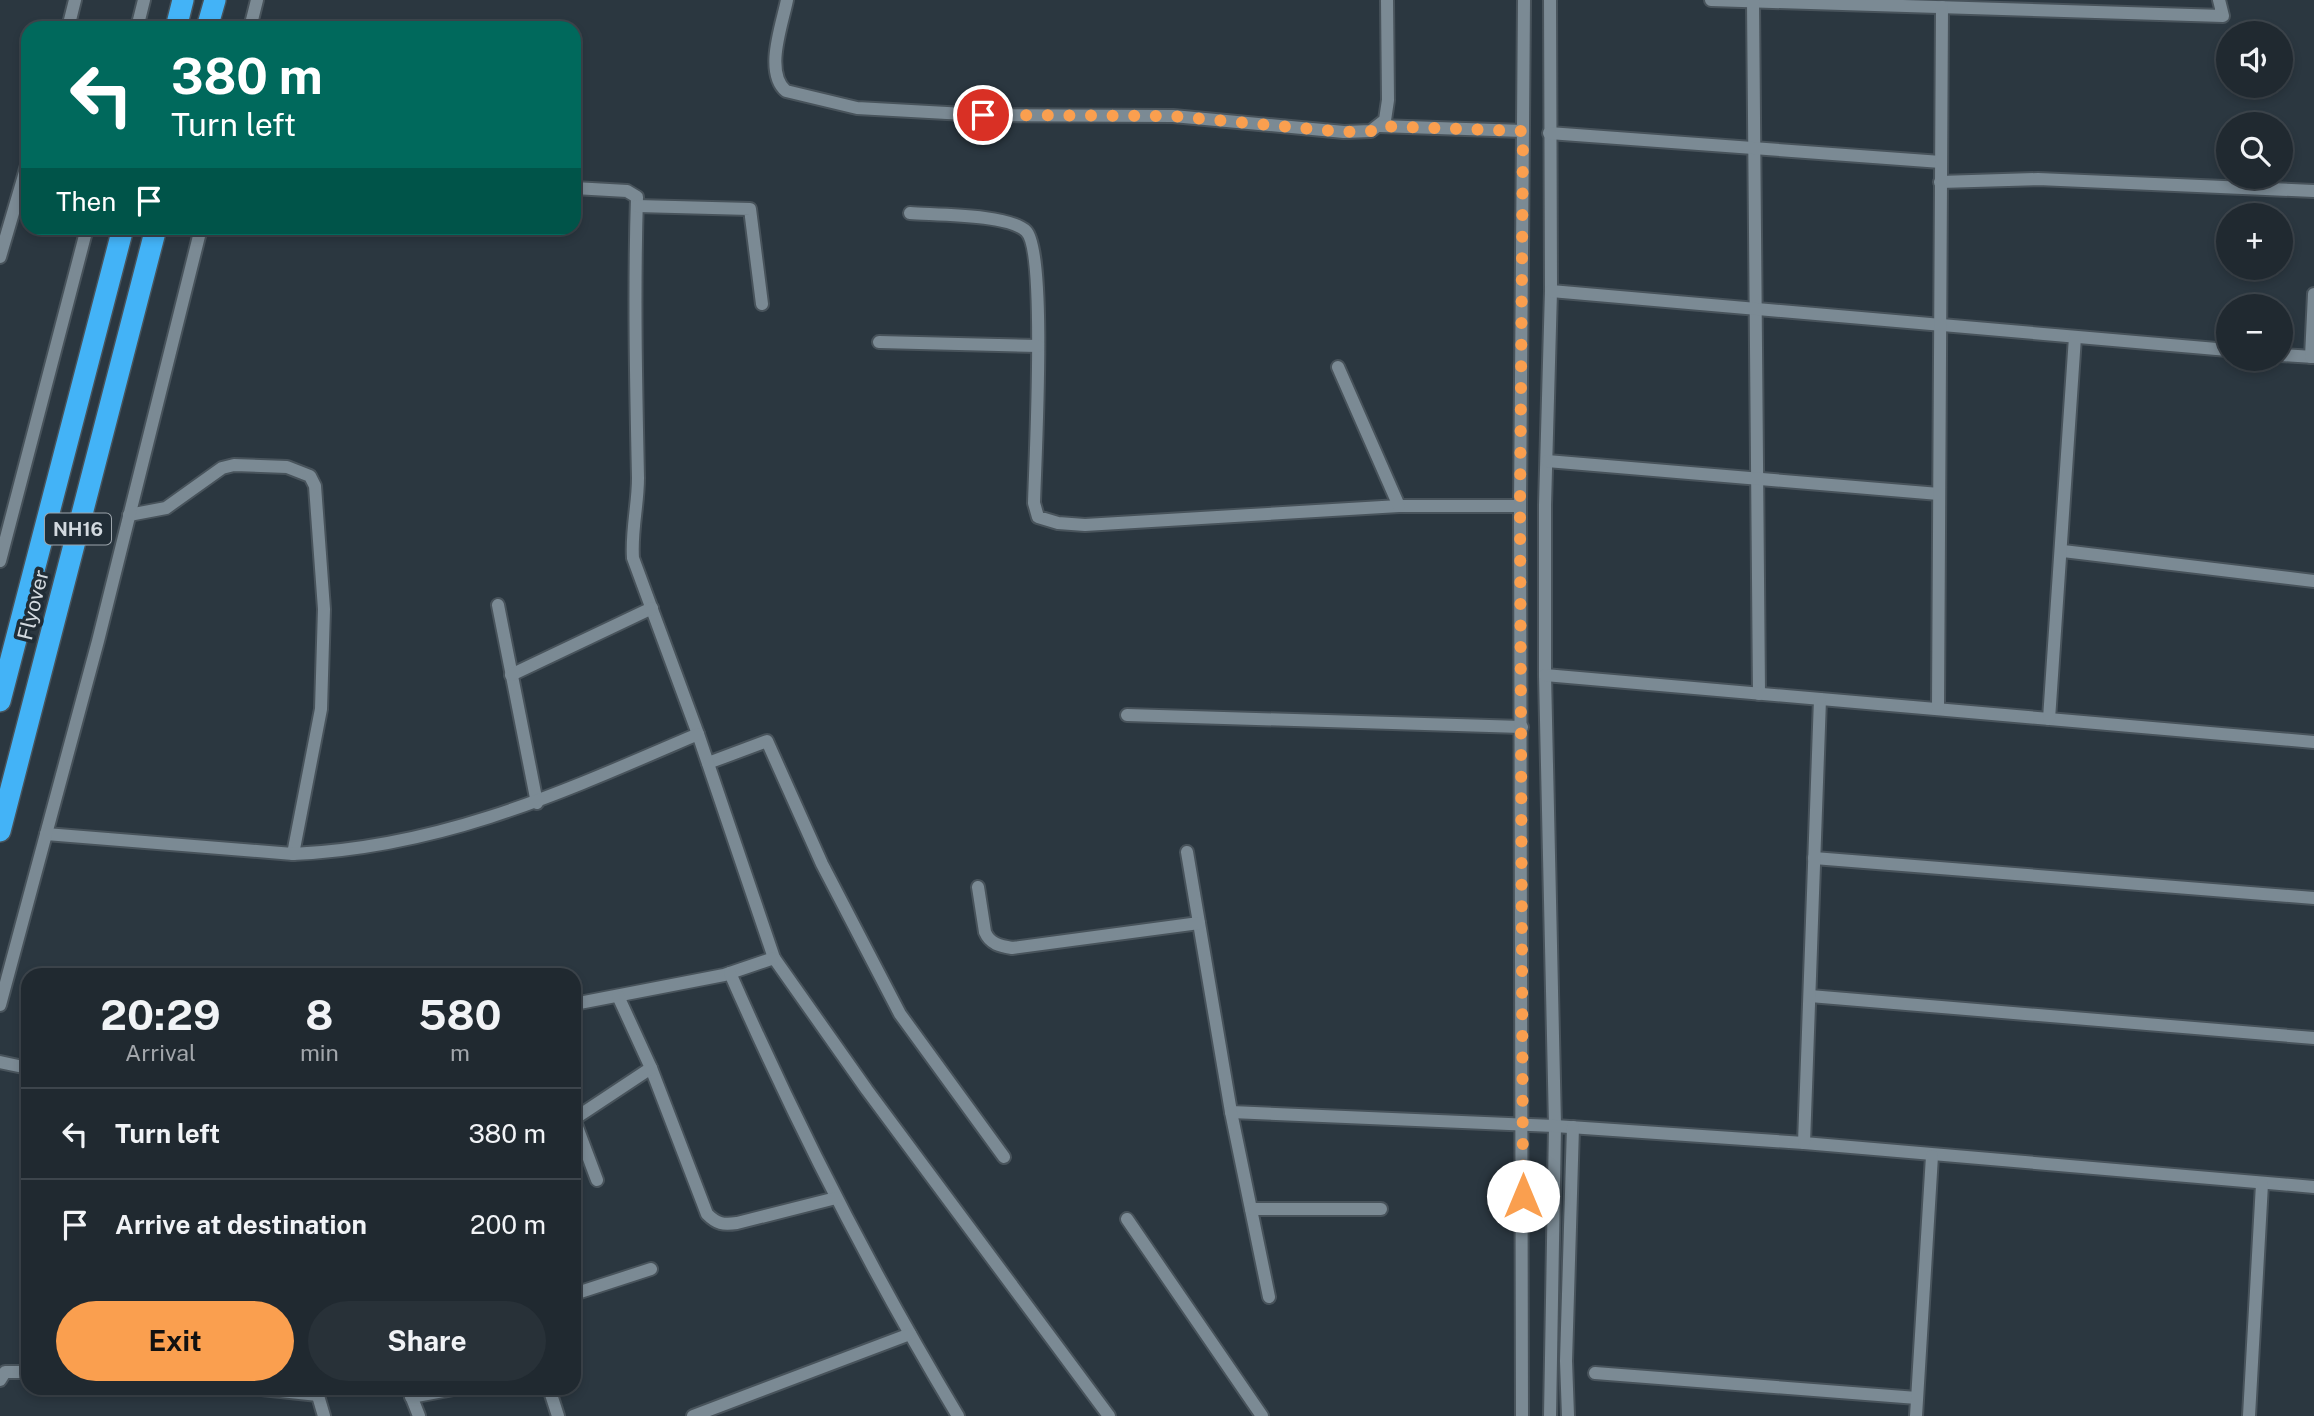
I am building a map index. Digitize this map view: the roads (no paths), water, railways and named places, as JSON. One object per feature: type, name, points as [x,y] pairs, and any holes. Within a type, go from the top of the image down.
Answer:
[{"type":"highway","points":[[178,21],[183,0]]},
{"type":"highway","points":[[209,21],[215,0]]},
{"type":"highway","name":"Flyover","points":[[0,701],[121,235]]},
{"type":"highway","name":"Flyover","points":[[0,831],[154,235]]},
{"type":"street","points":[[70,21],[75,0]]},
{"type":"street","points":[[139,21],[144,0]]},
{"type":"street","points":[[252,21],[257,0]]},
{"type":"street","points":[[788,0],[776,66],[778,84],[786,91],[857,108],[983,115],[1173,116],[1344,132],[1371,131],[1385,120],[1388,100],[1387,0]]},
{"type":"street","points":[[1522,1416],[1520,506],[1524,0]]},
{"type":"street","points":[[1550,0],[1551,291],[1546,461],[1545,675],[1555,1126],[1550,1416]]},
{"type":"street","points":[[1711,0],[2223,16],[2219,0]]},
{"type":"street","points":[[1754,1],[1759,694]]},
{"type":"street","points":[[1938,709],[1942,7]]},
{"type":"street","points":[[1379,126],[1523,131]]},
{"type":"street","points":[[1549,132],[1941,162]]},
{"type":"street","points":[[1940,182],[2038,179],[2314,191]]},
{"type":"street","points":[[0,257],[21,186]]},
{"type":"street","points":[[581,188],[626,191],[637,197],[634,331],[638,509],[632,541],[633,558],[698,734],[774,958],[867,1090],[1109,1416]]},
{"type":"street","points":[[637,206],[750,209],[762,304]]},
{"type":"street","points":[[910,213],[1000,221],[1024,229],[1032,237],[1035,253],[1038,346],[1034,503],[1038,517],[1058,523],[1085,526],[1399,506],[1520,506]]},
{"type":"street","points":[[0,561],[85,235]]},
{"type":"street","points":[[0,1005],[130,514],[199,235]]},
{"type":"street","points":[[1551,291],[2216,349]]},
{"type":"street","points":[[2293,356],[2312,357],[2314,294]]},
{"type":"street","points":[[2049,719],[2063,551],[2075,337]]},
{"type":"street","points":[[879,342],[1038,346]]},
{"type":"street","points":[[1338,367],[1399,506]]},
{"type":"street","points":[[1546,461],[1939,494]]},
{"type":"street","points":[[130,514],[166,508],[210,474],[234,465],[287,467],[310,476],[315,486],[324,609],[321,709],[293,854]]},
{"type":"street","points":[[2063,551],[2314,581]]},
{"type":"street","points":[[498,605],[537,803]]},
{"type":"street","points":[[511,675],[652,608]]},
{"type":"street","points":[[1545,675],[2314,742]]},
{"type":"street","points":[[1804,1143],[1820,699]]},
{"type":"street","points":[[1127,715],[1522,727]]},
{"type":"street","points":[[46,834],[293,854],[326,852],[410,839],[537,803],[698,734]]},
{"type":"street","points":[[708,763],[767,741],[821,864],[900,1014],[1004,1157]]},
{"type":"street","points":[[1187,852],[1231,1112],[1269,1297]]},
{"type":"street","points":[[1814,858],[2314,898]]},
{"type":"street","points":[[978,887],[988,939],[1012,948],[1199,923]]},
{"type":"street","points":[[581,1002],[730,973],[774,958]]},
{"type":"street","points":[[730,973],[778,1083],[836,1198],[958,1416]]},
{"type":"street","points":[[618,996],[651,1068],[707,1214],[715,1222],[722,1225],[737,1223],[836,1198]]},
{"type":"street","points":[[1810,996],[2314,1038]]},
{"type":"street","points":[[0,1062],[21,1066]]},
{"type":"street","points":[[581,1114],[651,1068]]},
{"type":"street","points":[[1231,1112],[1573,1127],[1804,1143],[2314,1187]]},
{"type":"street","points":[[1568,1416],[1566,1361],[1573,1127]]},
{"type":"street","points":[[581,1138],[597,1180]]},
{"type":"street","points":[[1916,1416],[1932,1156]]},
{"type":"street","points":[[2249,1416],[2262,1184]]},
{"type":"street","points":[[1251,1209],[1381,1209]]},
{"type":"street","points":[[1127,1219],[1262,1416]]},
{"type":"street","points":[[581,1292],[651,1269]]},
{"type":"street","points":[[693,1416],[910,1334]]},
{"type":"street","points":[[2,1374],[21,1373]]},
{"type":"street","points":[[1595,1373],[1917,1398]]},
{"type":"street","points":[[318,1395],[324,1416]]},
{"type":"street","points":[[411,1395],[419,1416]]},
{"type":"street","points":[[551,1395],[558,1416]]}]
